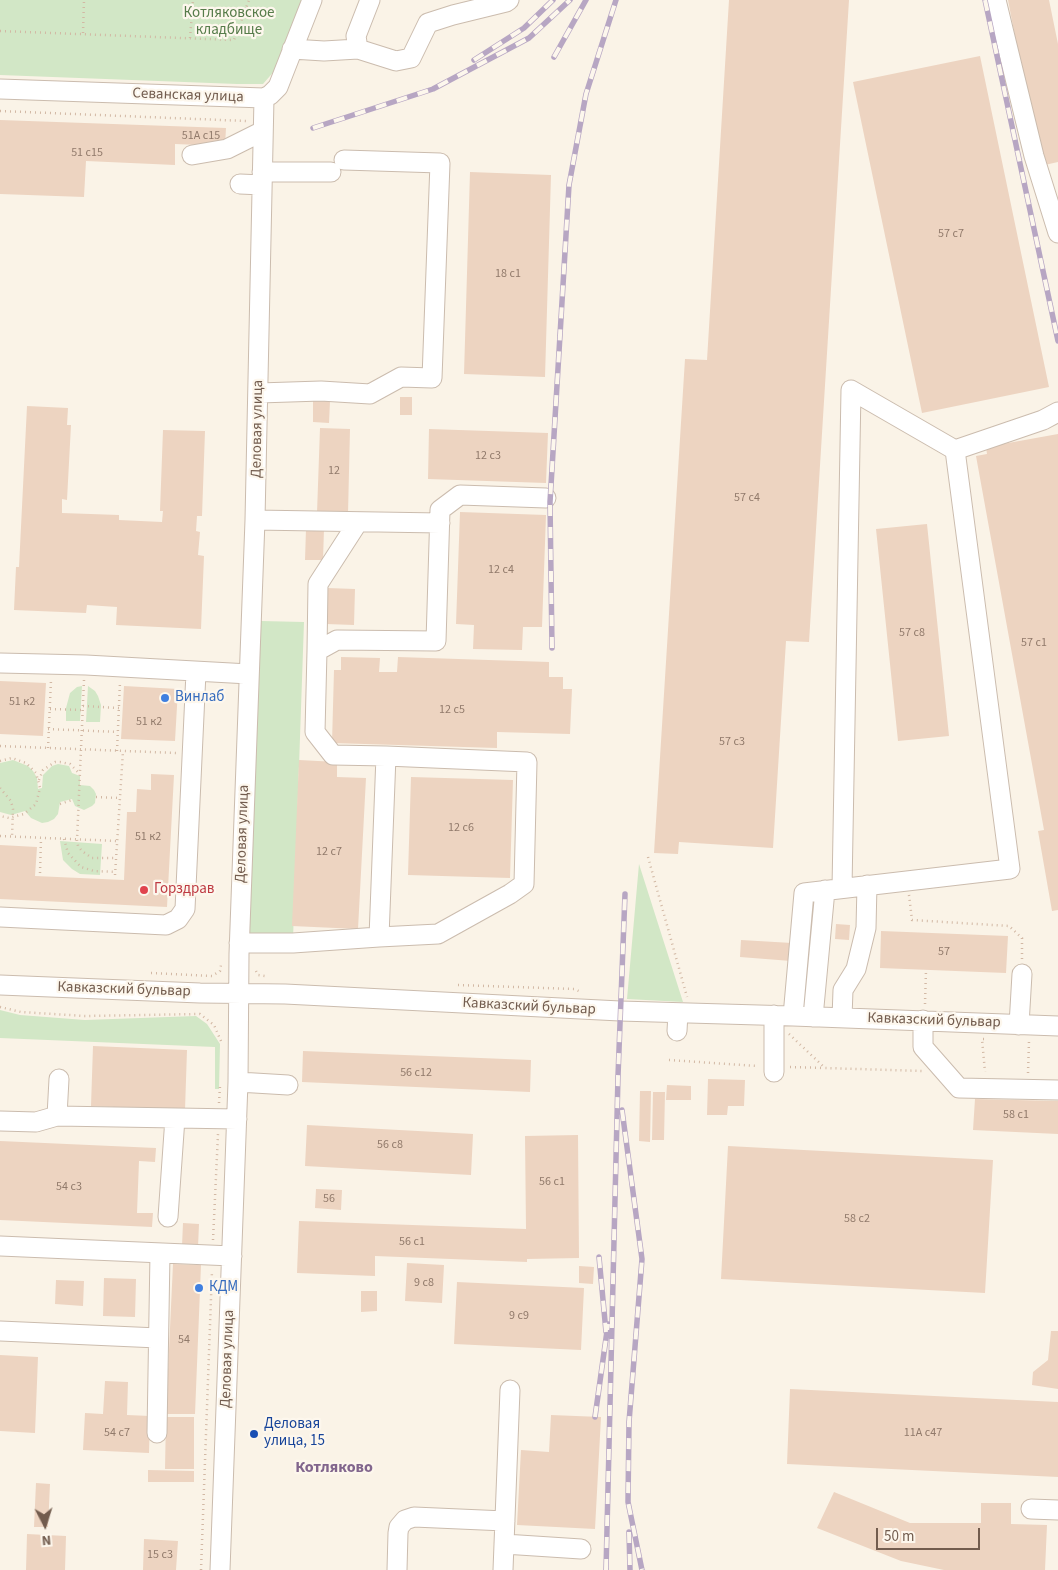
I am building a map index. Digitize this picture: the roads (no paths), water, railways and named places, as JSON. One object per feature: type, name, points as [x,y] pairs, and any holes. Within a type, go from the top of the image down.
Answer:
[{"type":"street","name":"Севанская улица","points":[[0,89],[264,98],[278,87],[312,0]]},
{"type":"street","points":[[358,49],[356,36],[370,0]]},
{"type":"street","points":[[292,49],[324,52],[358,49],[396,60],[411,58],[428,23],[456,7],[506,2],[509,0]]},
{"type":"street","points":[[996,0],[1034,156],[1058,233]]},
{"type":"street","name":"Деловая улица","points":[[220,1570],[232,1256],[228,1119],[229,1081],[239,994],[259,393],[264,98]]},
{"type":"street","points":[[192,155],[227,148],[263,126]]},
{"type":"street","points":[[240,184],[337,166],[440,163],[432,378],[401,377],[370,394],[321,391],[259,393]]},
{"type":"street","points":[[816,1017],[840,889],[851,390],[955,450],[1043,420],[1058,412]]},
{"type":"street","points":[[816,1017],[794,972],[804,893],[1010,869],[955,450]]},
{"type":"street","points":[[317,651],[337,640],[436,640],[440,510],[460,495],[546,498]]},
{"type":"street","points":[[255,520],[440,523]]},
{"type":"street","points":[[240,943],[293,943],[438,934],[510,894],[524,884],[527,762],[333,755],[315,732],[318,584],[358,522]]},
{"type":"street","points":[[0,663],[86,665],[249,674]]},
{"type":"street","points":[[0,917],[166,925],[178,919],[185,909],[181,803],[192,754],[196,672]]},
{"type":"street","points":[[378,937],[386,756]]},
{"type":"street","points":[[816,1017],[843,990],[856,969],[866,928],[840,889]]},
{"type":"street","points":[[1019,1025],[1022,974]]},
{"type":"street","name":"Кавказский бульвар","points":[[0,985],[285,994],[774,1022],[816,1017],[924,1016],[1019,1025],[1058,1026]]},
{"type":"street","points":[[924,1016],[923,1047],[959,1088],[1058,1090]]},
{"type":"street","points":[[774,1022],[774,1069]]},
{"type":"street","points":[[57,1116],[59,1079]]},
{"type":"street","points":[[229,1081],[288,1084]]},
{"type":"street","points":[[0,1121],[36,1122],[57,1116],[228,1119]]},
{"type":"street","points":[[168,1217],[175,1118]]},
{"type":"street","points":[[0,1246],[232,1256]]},
{"type":"street","points":[[157,1433],[160,1253]]},
{"type":"street","points":[[0,1331],[158,1338]]},
{"type":"street","points":[[503,1570],[510,1390]]},
{"type":"street","points":[[1032,1509],[1058,1510]]},
{"type":"street","points":[[397,1570],[398,1533],[405,1520],[414,1517],[505,1521]]},
{"type":"street","points":[[504,1544],[581,1549]]},
{"type":"railway","points":[[474,60],[524,28],[553,0]]},
{"type":"railway","points":[[313,128],[433,89],[529,38],[570,0]]},
{"type":"railway","points":[[554,57],[586,0]]},
{"type":"railway","points":[[552,648],[550,502],[569,185],[586,94],[616,0]]},
{"type":"railway","points":[[985,0],[1058,341]]},
{"type":"railway","points":[[606,1570],[618,1076],[625,894]]},
{"type":"railway","points":[[622,1110],[642,1259],[629,1422],[628,1502],[642,1570]]},
{"type":"railway","points":[[599,1257],[606,1332]]},
{"type":"railway","points":[[595,1417],[608,1324]]},
{"type":"railway","points":[[629,1532],[630,1570]]},
{"type":"place","name":"Винлаб","points":[[165,698]]},
{"type":"place","name":"Горздрав","points":[[144,890]]},
{"type":"place","name":"КДМ","points":[[199,1288]]},
{"type":"place","name":"Деловая улица, 15","points":[[254,1434]]},
{"type":"district","name":"Котляково","points":[[334,1468]]},
{"type":"park label","name":"Котляковское кладбище","points":[[229,22]]}]
